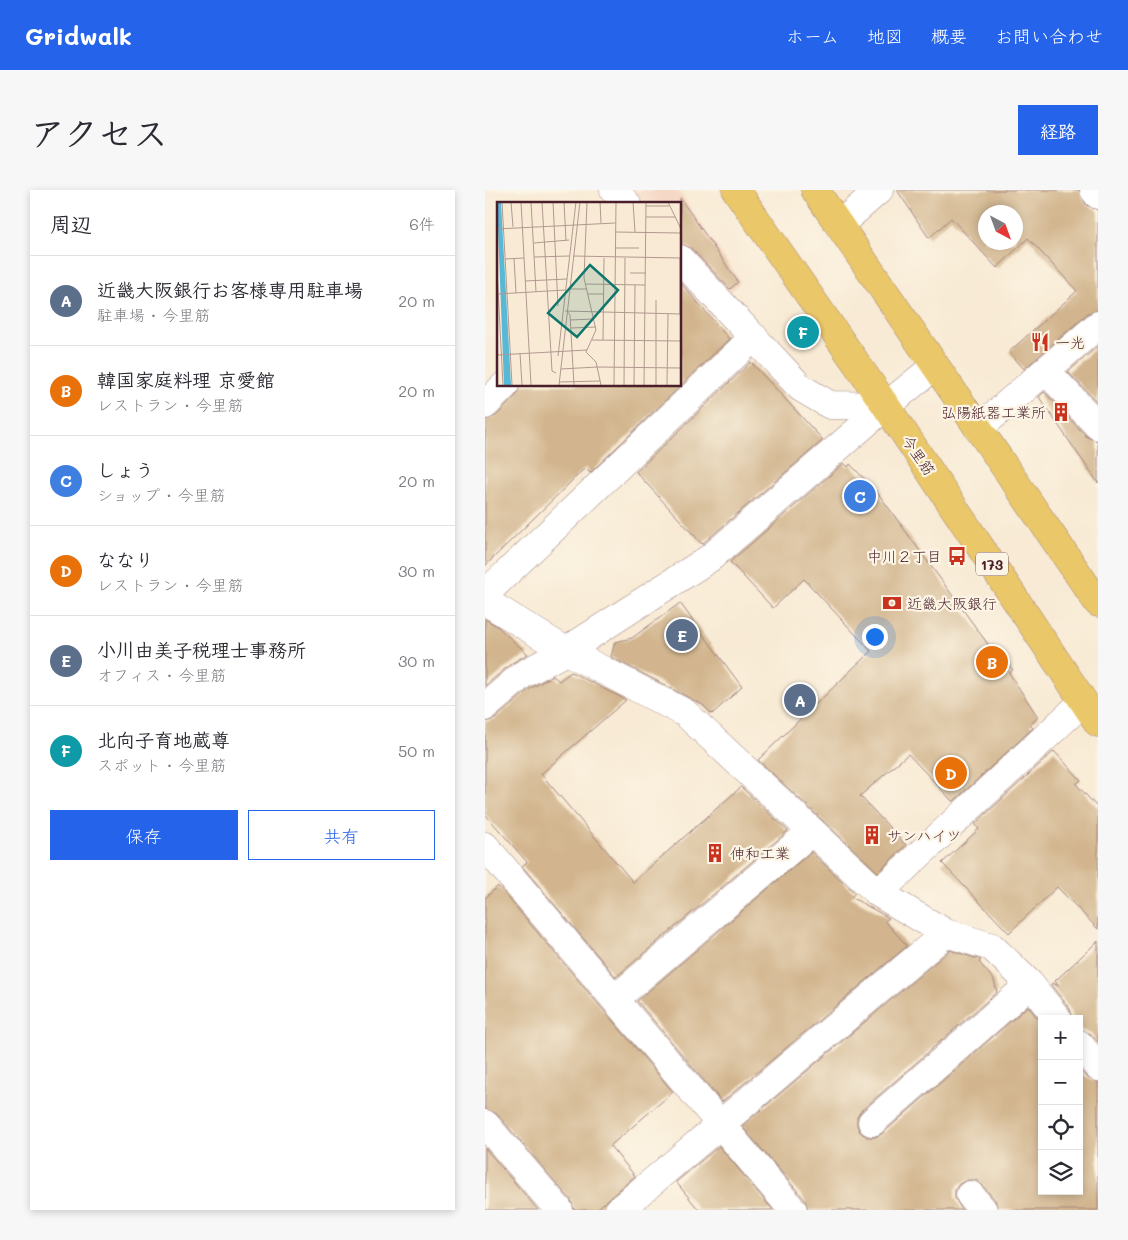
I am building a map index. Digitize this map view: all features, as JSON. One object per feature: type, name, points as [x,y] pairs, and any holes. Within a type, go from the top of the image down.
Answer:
[{"type":"main road","name":"今里筋","points":[[736,190],[886,406],[1091,712]]},
{"type":"main road","points":[[815,190],[1098,603]]},
{"type":"street","points":[[614,190],[625,202]]},
{"type":"street","points":[[839,226],[879,190]]},
{"type":"street","points":[[1094,190],[1098,195]]},
{"type":"street","points":[[681,260],[801,388],[830,405],[886,406]]},
{"type":"street","points":[[978,429],[1098,325]]},
{"type":"street","points":[[485,594],[754,337]]},
{"type":"street","points":[[485,706],[522,675],[566,651],[710,558],[935,366]]},
{"type":"street","points":[[1046,371],[1098,426]]},
{"type":"street","points":[[485,405],[504,386]]},
{"type":"street","points":[[485,601],[566,651],[685,712],[877,892],[946,933],[992,946],[1030,984],[1055,1015]]},
{"type":"street","points":[[877,892],[1091,712]]},
{"type":"street","points":[[615,1000],[812,831]]},
{"type":"street","points":[[485,846],[793,1210]]},
{"type":"street","points":[[619,1210],[946,933]]},
{"type":"street","points":[[871,1122],[1030,984]]},
{"type":"street","points":[[1083,1049],[1098,1067]]},
{"type":"street","points":[[485,1124],[559,1210]]},
{"type":"shaded area","points":[[625,190],[678,190],[741,282],[726,297],[681,250],[681,202],[636,202]]},
{"type":"building","points":[[897,190],[1079,190],[1086,205],[1098,210],[1098,310],[1088,313],[1024,369],[1009,352],[1077,291],[1028,238],[1023,243],[1023,205],[978,205],[978,247],[951,218],[929,238]]},
{"type":"building","points":[[680,198],[738,282],[730,289],[691,248],[681,244]]},
{"type":"building","points":[[980,250],[1016,250],[997,268]]},
{"type":"building","points":[[681,283],[729,339],[681,385]]},
{"type":"building","points":[[1098,346],[1098,403],[1068,372]]},
{"type":"building","points":[[751,362],[823,440],[702,544],[636,472]]},
{"type":"building","points":[[520,386],[680,386],[590,473],[585,468],[485,566],[485,420],[496,416],[516,396]]},
{"type":"building","points":[[1044,392],[1087,437],[1098,441],[1098,483],[1039,397]]},
{"type":"building","points":[[844,463],[848,467],[850,464],[877,492],[990,647],[993,646],[1013,670],[1009,673],[1038,717],[1030,725],[1033,728],[953,802],[908,754],[860,796],[906,845],[878,872],[758,760],[871,651],[804,579],[773,608],[730,562]]},
{"type":"building","points":[[680,603],[742,687],[712,714],[703,705],[611,657],[615,642],[632,638]]},
{"type":"building","points":[[485,619],[498,627],[528,654],[512,663],[485,686]]},
{"type":"building","points":[[571,672],[626,700],[541,774],[633,882],[741,787],[788,831],[616,977],[522,866],[527,862],[485,814],[485,722],[495,719],[531,688],[553,676],[559,681]]},
{"type":"building","points":[[1054,751],[1081,780],[1076,784],[1098,808],[1098,929],[1057,887],[1009,933],[942,863],[979,829],[975,824]]},
{"type":"building","points":[[811,852],[855,893],[851,897],[889,918],[885,921],[907,946],[722,1102],[637,1001]]},
{"type":"building","points":[[498,886],[673,1092],[610,1146],[635,1176],[596,1210],[574,1210],[571,1200],[497,1114],[485,1109],[485,898]]},
{"type":"building","points":[[1098,941],[1098,1042],[1091,1034],[1083,1031],[1083,1015],[1072,1015],[1070,1009],[1051,985],[1052,983],[1059,986],[1055,981]]},
{"type":"building","points":[[950,950],[981,960],[979,962],[994,980],[997,992],[862,1110],[857,1117],[857,1125],[860,1132],[867,1137],[875,1137],[882,1134],[1028,1006],[1038,1019],[1038,1195],[1083,1195],[1083,1074],[1086,1077],[1098,1082],[1098,1210],[998,1210],[995,1200],[982,1185],[976,1180],[968,1180],[959,1184],[955,1190],[955,1198],[962,1210],[808,1210],[805,1200],[742,1126]]},
{"type":"building","points":[[719,1146],[773,1210],[699,1210],[676,1182]]},
{"type":"building","points":[[485,1148],[538,1210],[485,1210]]},
{"type":"place","name":"北向子育地蔵尊","points":[[803,332]]},
{"type":"place","name":"一光","points":[[1040,342]]},
{"type":"place","name":"弘陽紙器工業所","points":[[1061,412]]},
{"type":"place","name":"しょう","points":[[860,496]]},
{"type":"place","name":"中川２丁目","points":[[957,556]]},
{"type":"place","name":"近畿大阪銀行","points":[[892,603]]},
{"type":"place","name":"小川由美子税理士事務所","points":[[682,635]]},
{"type":"place","name":"韓国家庭料理 京愛館","points":[[992,662]]},
{"type":"place","name":"近畿大阪銀行お客様専用駐車場","points":[[800,700]]},
{"type":"place","name":"ななり","points":[[951,773]]},
{"type":"place","name":"サンハイツ","points":[[872,835]]},
{"type":"place","name":"伸和工業","points":[[715,853]]}]
